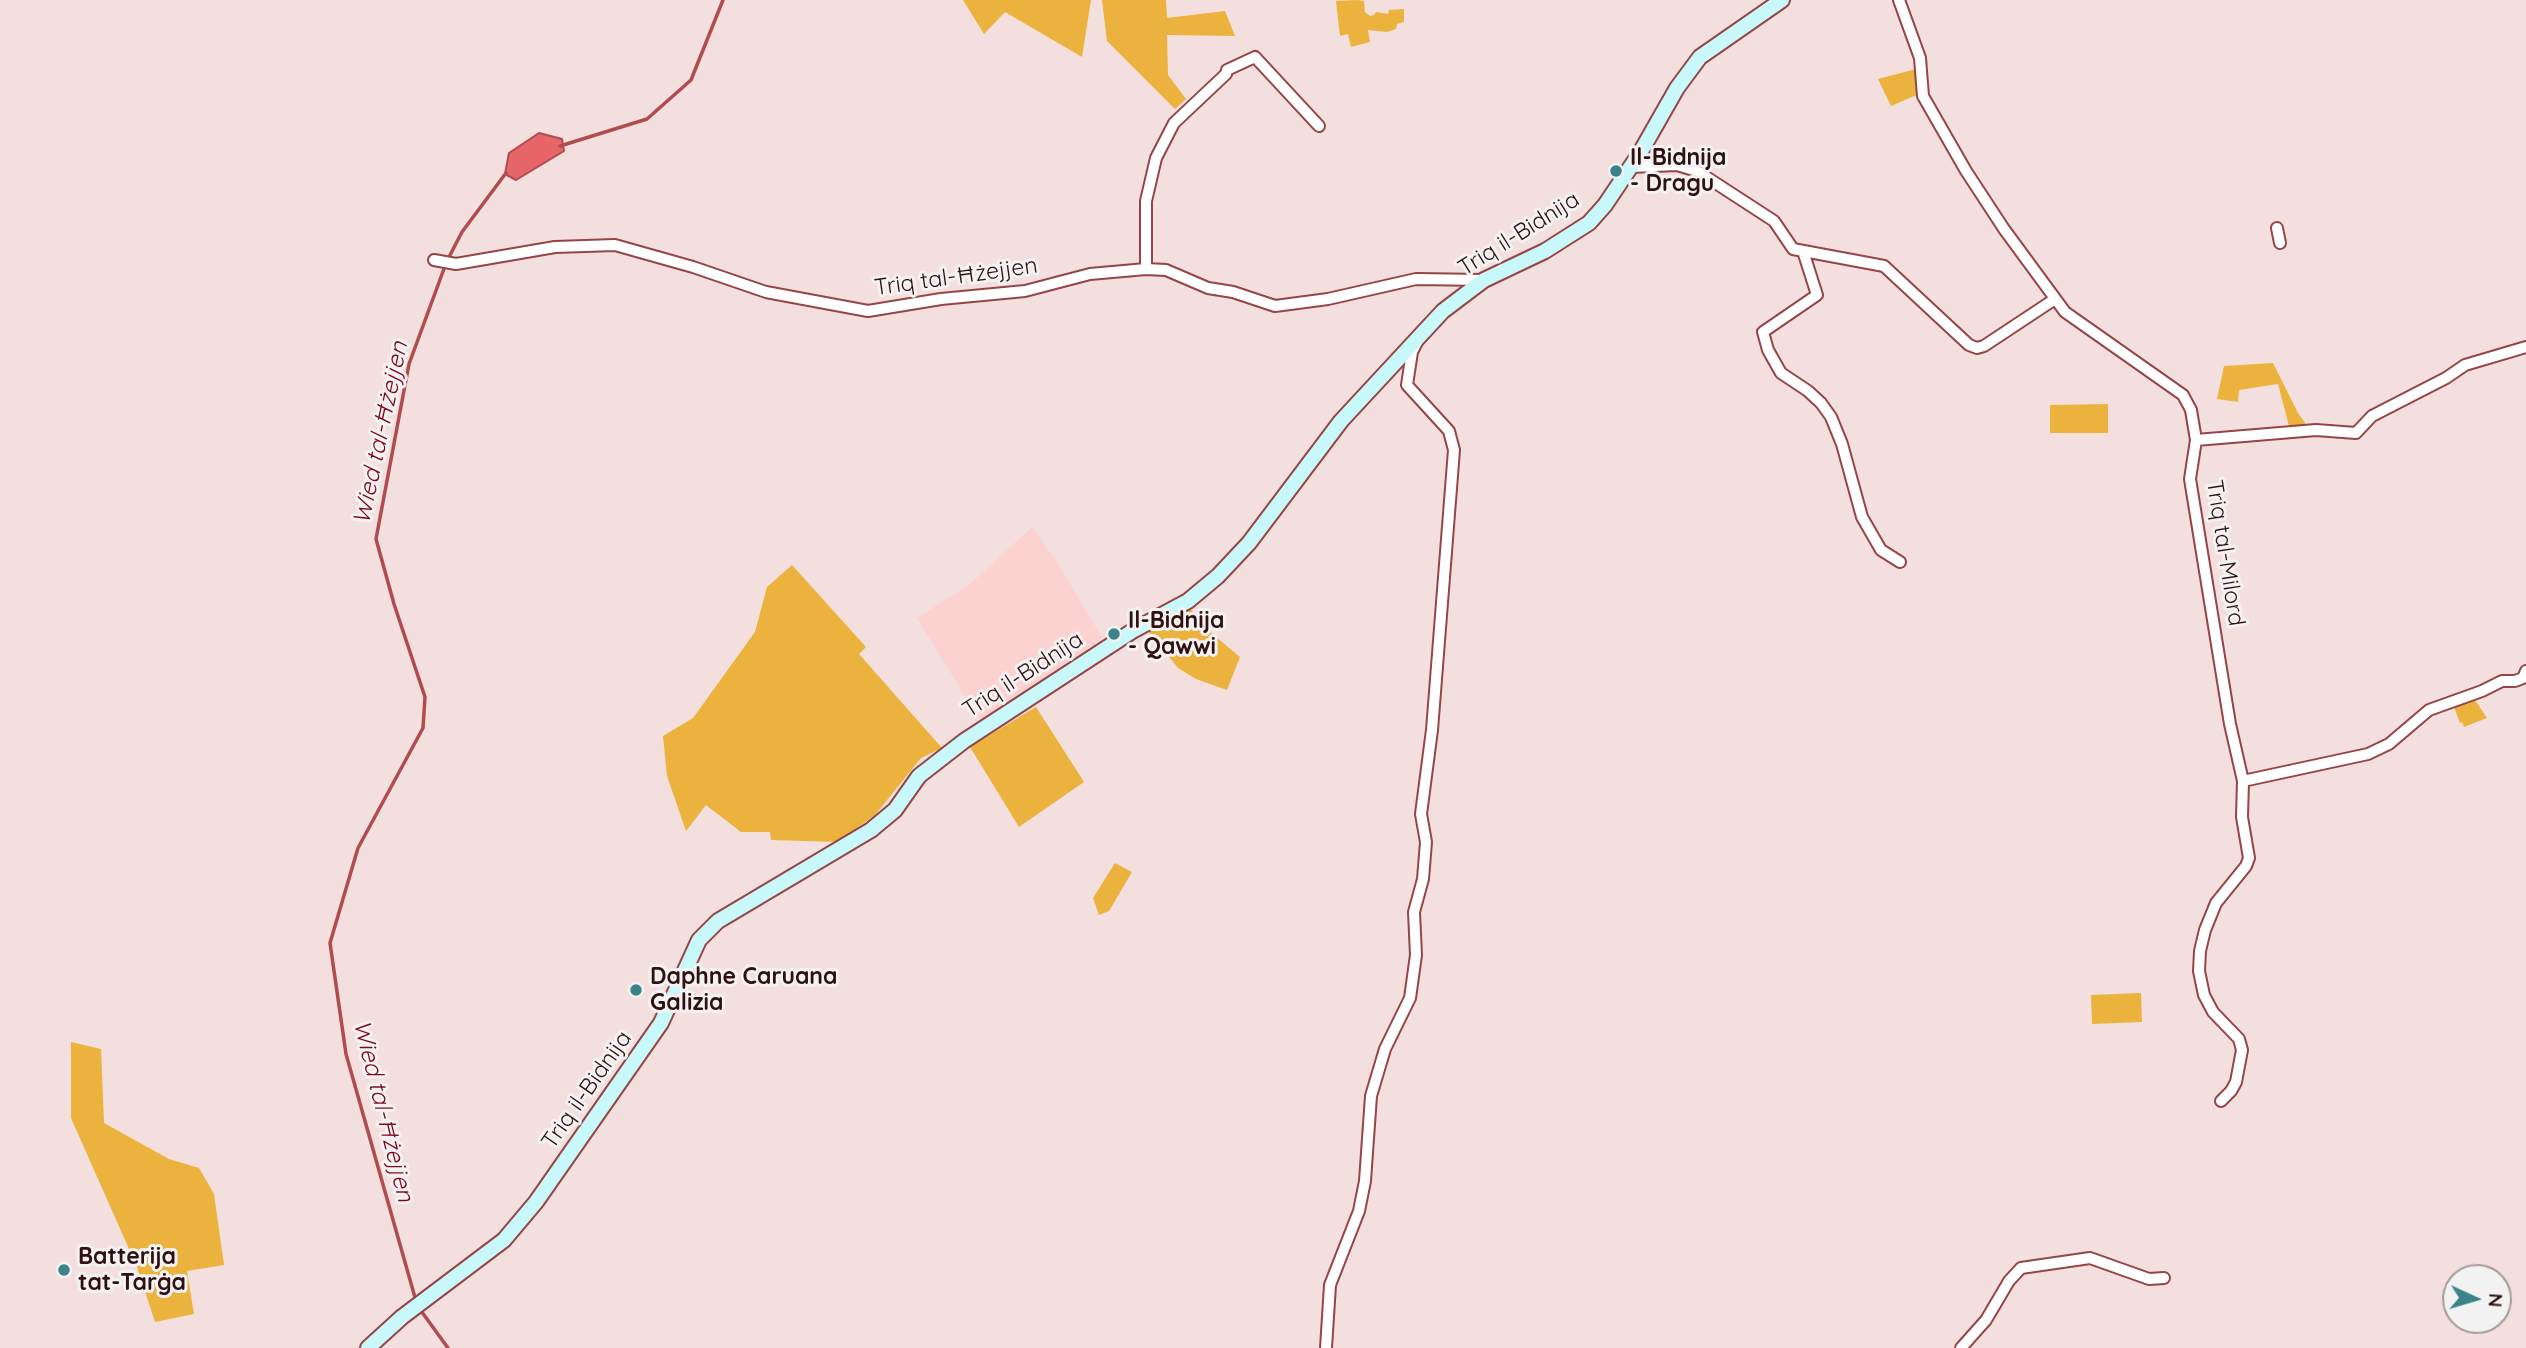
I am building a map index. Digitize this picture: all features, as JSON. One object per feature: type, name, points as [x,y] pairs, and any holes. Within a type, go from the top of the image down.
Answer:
[{"type":"street","name":"Triq il-Bidnija","points":[[368,1348],[402,1317],[504,1240],[528,1211],[661,1023],[699,940],[718,921],[871,830],[895,810],[919,776],[964,741],[1134,630],[1188,601],[1218,576],[1249,543],[1341,421],[1443,312],[1484,279],[1545,251],[1588,223],[1605,205],[1631,167],[1677,88],[1700,57],[1782,0]]},
{"type":"street","name":"Triq tal-Milord","points":[[1899,0],[1920,58],[1923,96],[1966,171],[2055,299],[2066,312],[2183,395],[2190,410],[2196,440],[2190,479],[2230,724],[2243,781],[2242,817],[2249,861],[2216,903],[2202,942],[2199,961],[2202,987],[2209,1007],[2239,1039],[2242,1050],[2236,1082],[2221,1101]]},
{"type":"street","points":[[1146,269],[1146,201],[1156,158],[1174,123],[1226,74],[1227,70],[1255,57],[1319,126]]},
{"type":"street","points":[[1631,167],[1677,165],[1697,171],[1774,221],[1793,248],[1884,266],[1969,345],[1977,348],[2055,299]]},
{"type":"street","points":[[2277,228],[2280,243]]},
{"type":"street","name":"Triq tal-Ħżejjen","points":[[434,260],[456,264],[555,247],[615,245],[693,267],[766,292],[868,311],[941,299],[1025,291],[1090,274],[1146,269],[1166,270],[1208,288],[1233,292],[1275,306],[1328,299],[1416,279],[1484,279]]},
{"type":"street","points":[[1803,251],[1817,295],[1763,332],[1768,350],[1781,373],[1808,391],[1831,417],[1842,443],[1862,517],[1881,551],[1900,562]]},
{"type":"street","points":[[1326,1348],[1329,1285],[1359,1211],[1365,1181],[1371,1096],[1385,1049],[1410,998],[1416,955],[1414,912],[1423,880],[1426,842],[1421,814],[1432,730],[1454,450],[1449,431],[1407,385],[1412,352],[1420,336]]},
{"type":"street","points":[[2196,440],[2316,430],[2356,433],[2372,416],[2446,378],[2465,365],[2526,347]]},
{"type":"street","points":[[2243,781],[2368,754],[2389,744],[2429,710],[2502,681],[2523,678],[2526,671]]},
{"type":"street","points":[[1961,1348],[1986,1320],[2009,1281],[2021,1268],[2090,1258],[2149,1279],[2164,1278]]},
{"type":"shaded area","points":[[963,0],[1091,0],[1082,57],[1005,12],[984,34]]},
{"type":"shaded area","points":[[1102,0],[1166,0],[1167,18],[1225,11],[1235,36],[1167,35],[1168,75],[1186,99],[1175,109],[1107,41]]},
{"type":"shaded area","points":[[1336,1],[1364,1],[1365,12],[1370,16],[1376,12],[1388,14],[1389,10],[1404,9],[1404,22],[1387,32],[1368,30],[1370,42],[1351,47],[1348,34],[1340,36]]},
{"type":"shaded area","points":[[1916,69],[1919,94],[1891,106],[1878,79]]},
{"type":"shaded area","points":[[539,133],[562,139],[564,151],[516,180],[505,174],[509,153]]},
{"type":"shaded area","points":[[2273,363],[2308,427],[2290,430],[2278,384],[2239,390],[2238,402],[2217,399],[2224,366]]},
{"type":"shaded area","points":[[2108,404],[2108,433],[2050,433],[2050,405]]},
{"type":"shaded area","points":[[1032,527],[1057,562],[1103,639],[980,721],[917,618],[970,584]]},
{"type":"shaded area","points":[[792,565],[866,647],[859,654],[942,748],[921,758],[875,815],[838,842],[771,840],[770,832],[741,832],[706,805],[686,831],[667,776],[663,736],[693,718],[755,632],[767,587]]},
{"type":"shaded area","points":[[1189,607],[1210,632],[1240,657],[1227,690],[1196,679],[1178,668],[1148,631]]},
{"type":"shaded area","points":[[2475,700],[2487,718],[2464,727],[2454,707]]},
{"type":"shaded area","points":[[1036,707],[1084,782],[1019,827],[970,747]]},
{"type":"shaded area","points":[[1115,863],[1132,872],[1109,911],[1099,915],[1093,898]]},
{"type":"shaded area","points":[[2141,993],[2142,1022],[2092,1024],[2091,995]]},
{"type":"shaded area","points":[[71,1042],[101,1049],[104,1123],[169,1159],[199,1168],[214,1194],[224,1265],[187,1271],[194,1314],[155,1322],[137,1267],[71,1118]]},
{"type":"waterway","name":"Wied tal-Ħżejjen","points":[[560,146],[647,119],[691,80],[723,0]]},
{"type":"waterway","name":"Wied tal-Ħżejjen","points":[[448,259],[462,232],[506,173]]},
{"type":"waterway","name":"Wied tal-Ħżejjen","points":[[416,1301],[346,1054],[330,943],[358,848],[423,728],[425,697],[376,539],[409,364],[445,266]]},
{"type":"waterway","name":"Wied tal-Ħżejjen","points":[[419,1308],[448,1348]]},
{"type":"place","name":"Il-Bidnija - Dragu","points":[[1616,171]]},
{"type":"place","name":"Il-Bidnija - Qawwi","points":[[1114,634]]},
{"type":"place","name":"Daphne Caruana Galizia","points":[[636,990]]},
{"type":"place","name":"Batterija tat-Tarġa","points":[[64,1270]]}]
